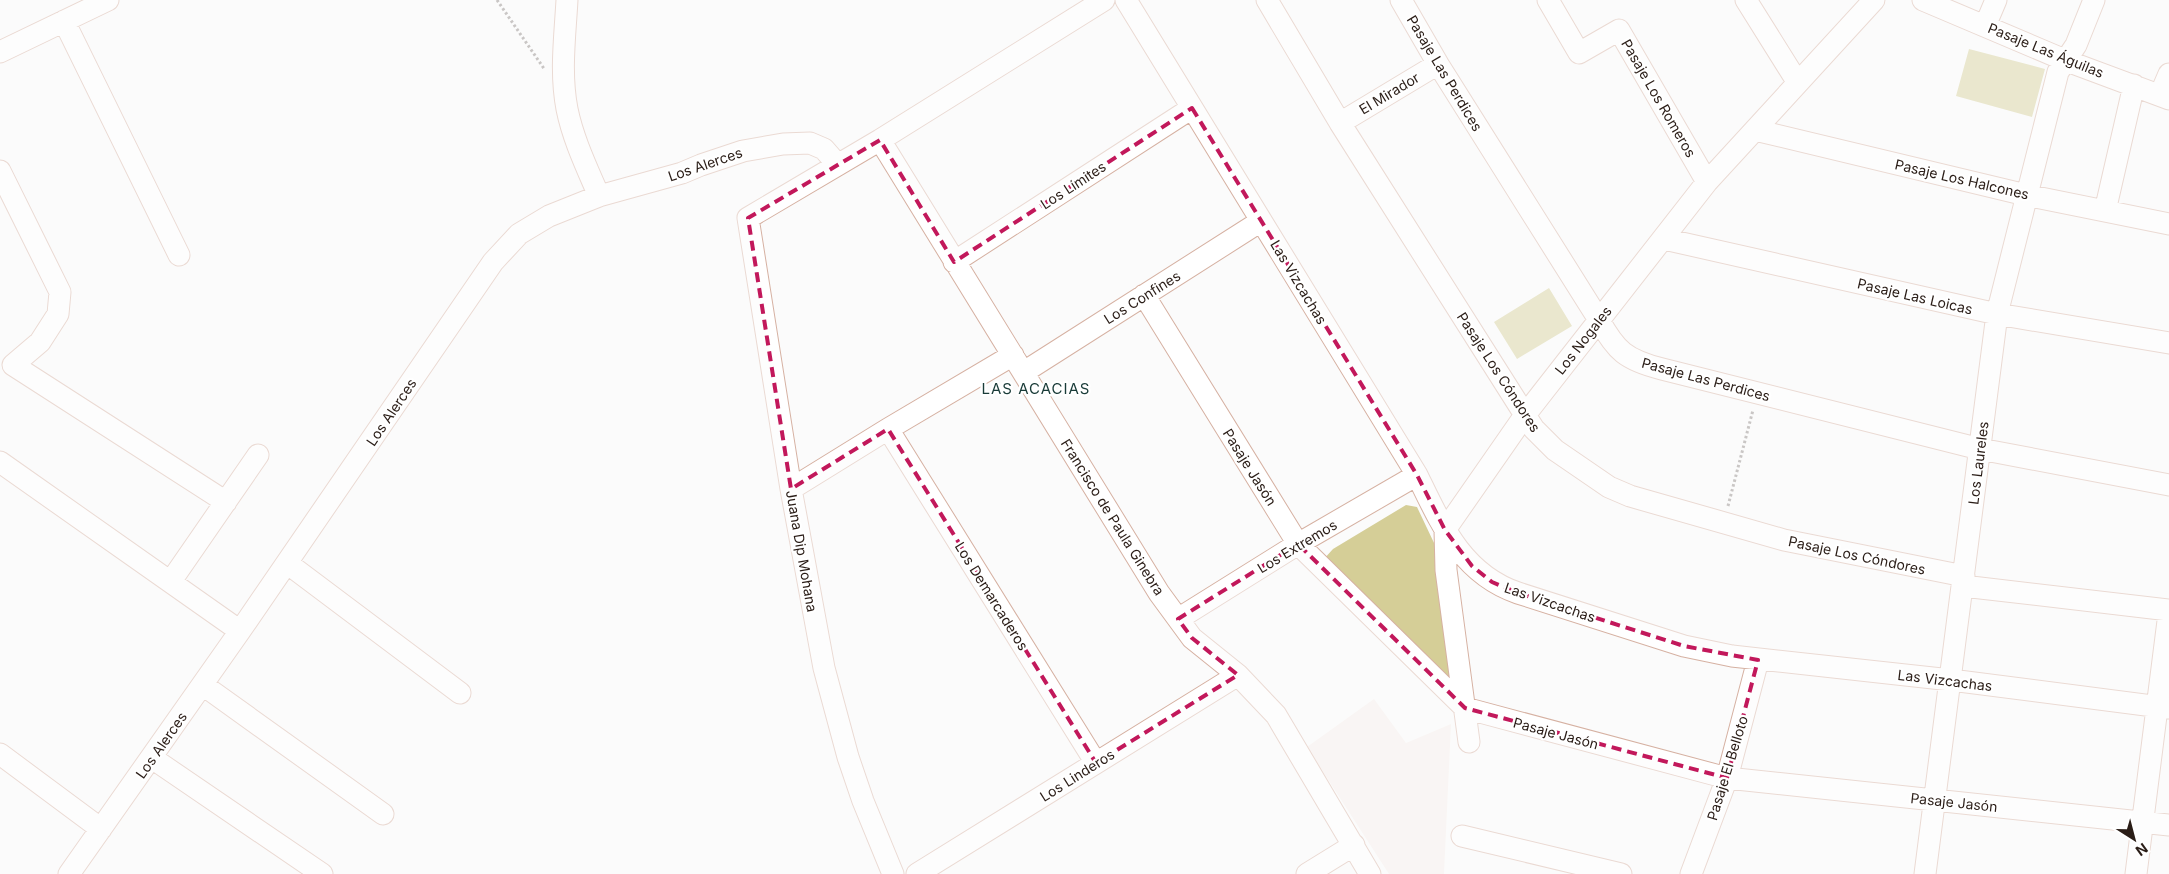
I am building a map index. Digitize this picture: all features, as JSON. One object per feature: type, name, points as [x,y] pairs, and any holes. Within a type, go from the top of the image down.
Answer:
[{"type":"street","points":[[0,52],[108,0]]},
{"type":"street","points":[[567,0],[563,68],[565,95],[569,118],[579,149],[599,196]]},
{"type":"street","points":[[837,164],[880,140],[1104,0]]},
{"type":"street","name":"Las Vizcachas","points":[[1126,0],[1417,475],[1444,530],[1472,566],[1492,582],[1504,588],[1684,646],[1758,660],[1951,680],[2163,708]]},
{"type":"street","name":"Pasaje Los Cóndores","points":[[1267,0],[1340,122],[1525,415],[1534,429],[1555,450],[1609,486],[1650,503],[1784,540],[1963,581],[2169,611]]},
{"type":"street","name":"Pasaje Las Perdices","points":[[1401,0],[1438,64],[1611,342],[1633,359],[1654,367],[1980,449],[2169,485]]},
{"type":"street","name":"Pasaje Los Romeros","points":[[1548,0],[1579,53],[1619,30],[1707,182]]},
{"type":"street","points":[[1746,0],[1798,83]]},
{"type":"street","name":"Los Nogales","points":[[1444,530],[1525,415],[1707,182],[1874,0]]},
{"type":"street","name":"Pasaje Las Águilas","points":[[1923,0],[2067,61],[2165,97]]},
{"type":"street","points":[[1985,26],[1996,0]]},
{"type":"street","name":"Los Laureles","points":[[1925,874],[1997,314],[2058,72],[2067,61],[2094,0]]},
{"type":"street","points":[[64,21],[179,255]]},
{"type":"street","name":"El Mirador","points":[[1340,122],[1438,64]]},
{"type":"street","points":[[2165,97],[2169,74]]},
{"type":"street","points":[[2105,211],[2134,85]]},
{"type":"street","name":"Los Límites","points":[[954,262],[1192,108]]},
{"type":"street","name":"Pasaje Los Halcones","points":[[1755,130],[2026,195],[2169,224]]},
{"type":"street","name":"Francisco de Paula Ginebra","points":[[880,140],[1159,593],[1192,638],[1238,675],[1276,715],[1370,874]]},
{"type":"street","name":"Los Alerces","points":[[69,874],[203,685],[493,262],[519,234],[563,210],[599,196],[682,173],[708,162],[743,151],[803,142],[817,145],[824,149],[837,164]]},
{"type":"street","name":"Juana Dip Mohana","points":[[837,164],[748,218],[791,489],[824,668],[835,712],[863,801],[893,874]]},
{"type":"street","points":[[0,171],[60,292],[58,314],[40,342],[13,365],[226,502]]},
{"type":"street","name":"Los Confines","points":[[791,489],[888,429],[1019,364],[1144,296],[1261,221]]},
{"type":"street","name":"Pasaje Las Loicas","points":[[1664,239],[1997,314],[2169,343]]},
{"type":"street","name":"Pasaje Jasón","points":[[1144,296],[1298,544],[1465,708],[1727,778],[2169,825]]},
{"type":"street","name":"Los Demarcaderos","points":[[888,429],[1096,763]]},
{"type":"street","points":[[171,581],[258,455]]},
{"type":"street","points":[[0,462],[240,631]]},
{"type":"street","name":"Los Extremos","points":[[1178,619],[1298,544],[1417,475]]},
{"type":"street","points":[[1444,530],[1446,570],[1468,742]]},
{"type":"street","points":[[287,563],[460,693]]},
{"type":"street","points":[[2136,874],[2163,708],[2169,611]]},
{"type":"street","name":"Pasaje El Belloto","points":[[1691,874],[1727,778],[1758,660]]},
{"type":"street","name":"Los Linderos","points":[[917,874],[1238,675]]},
{"type":"street","points":[[203,685],[383,814]]},
{"type":"street","points":[[0,754],[101,829]]},
{"type":"street","points":[[152,758],[322,874]]},
{"type":"street","points":[[1462,836],[1621,874]]},
{"type":"street","points":[[1307,874],[1354,846]]},
{"type":"path","points":[[497,0],[526,45],[565,95]]},
{"type":"path","points":[[1724,523],[1757,393]]},
{"type":"highlighted area","points":[[1192,108],[1417,475],[1445,530],[1472,566],[1492,582],[1518,593],[1684,646],[1758,660],[1727,778],[1465,708],[1298,544],[1178,619],[1192,638],[1238,675],[1096,763],[888,429],[791,489],[748,218],[880,140],[954,262]]},
{"type":"shaded area","points":[[1969,49],[2045,69],[2032,117],[1956,96]]},
{"type":"shaded area","points":[[1549,288],[1572,326],[1517,359],[1494,322]]},
{"type":"shaded area","points":[[1406,505],[1417,507],[1435,545],[1453,686],[1323,560],[1333,549]]},
{"type":"shaded area","points":[[1374,699],[1406,743],[1451,724],[1444,874],[1389,874],[1307,747]]},
{"type":"district","name":"LAS ACACIAS","points":[[1036,388]]}]
